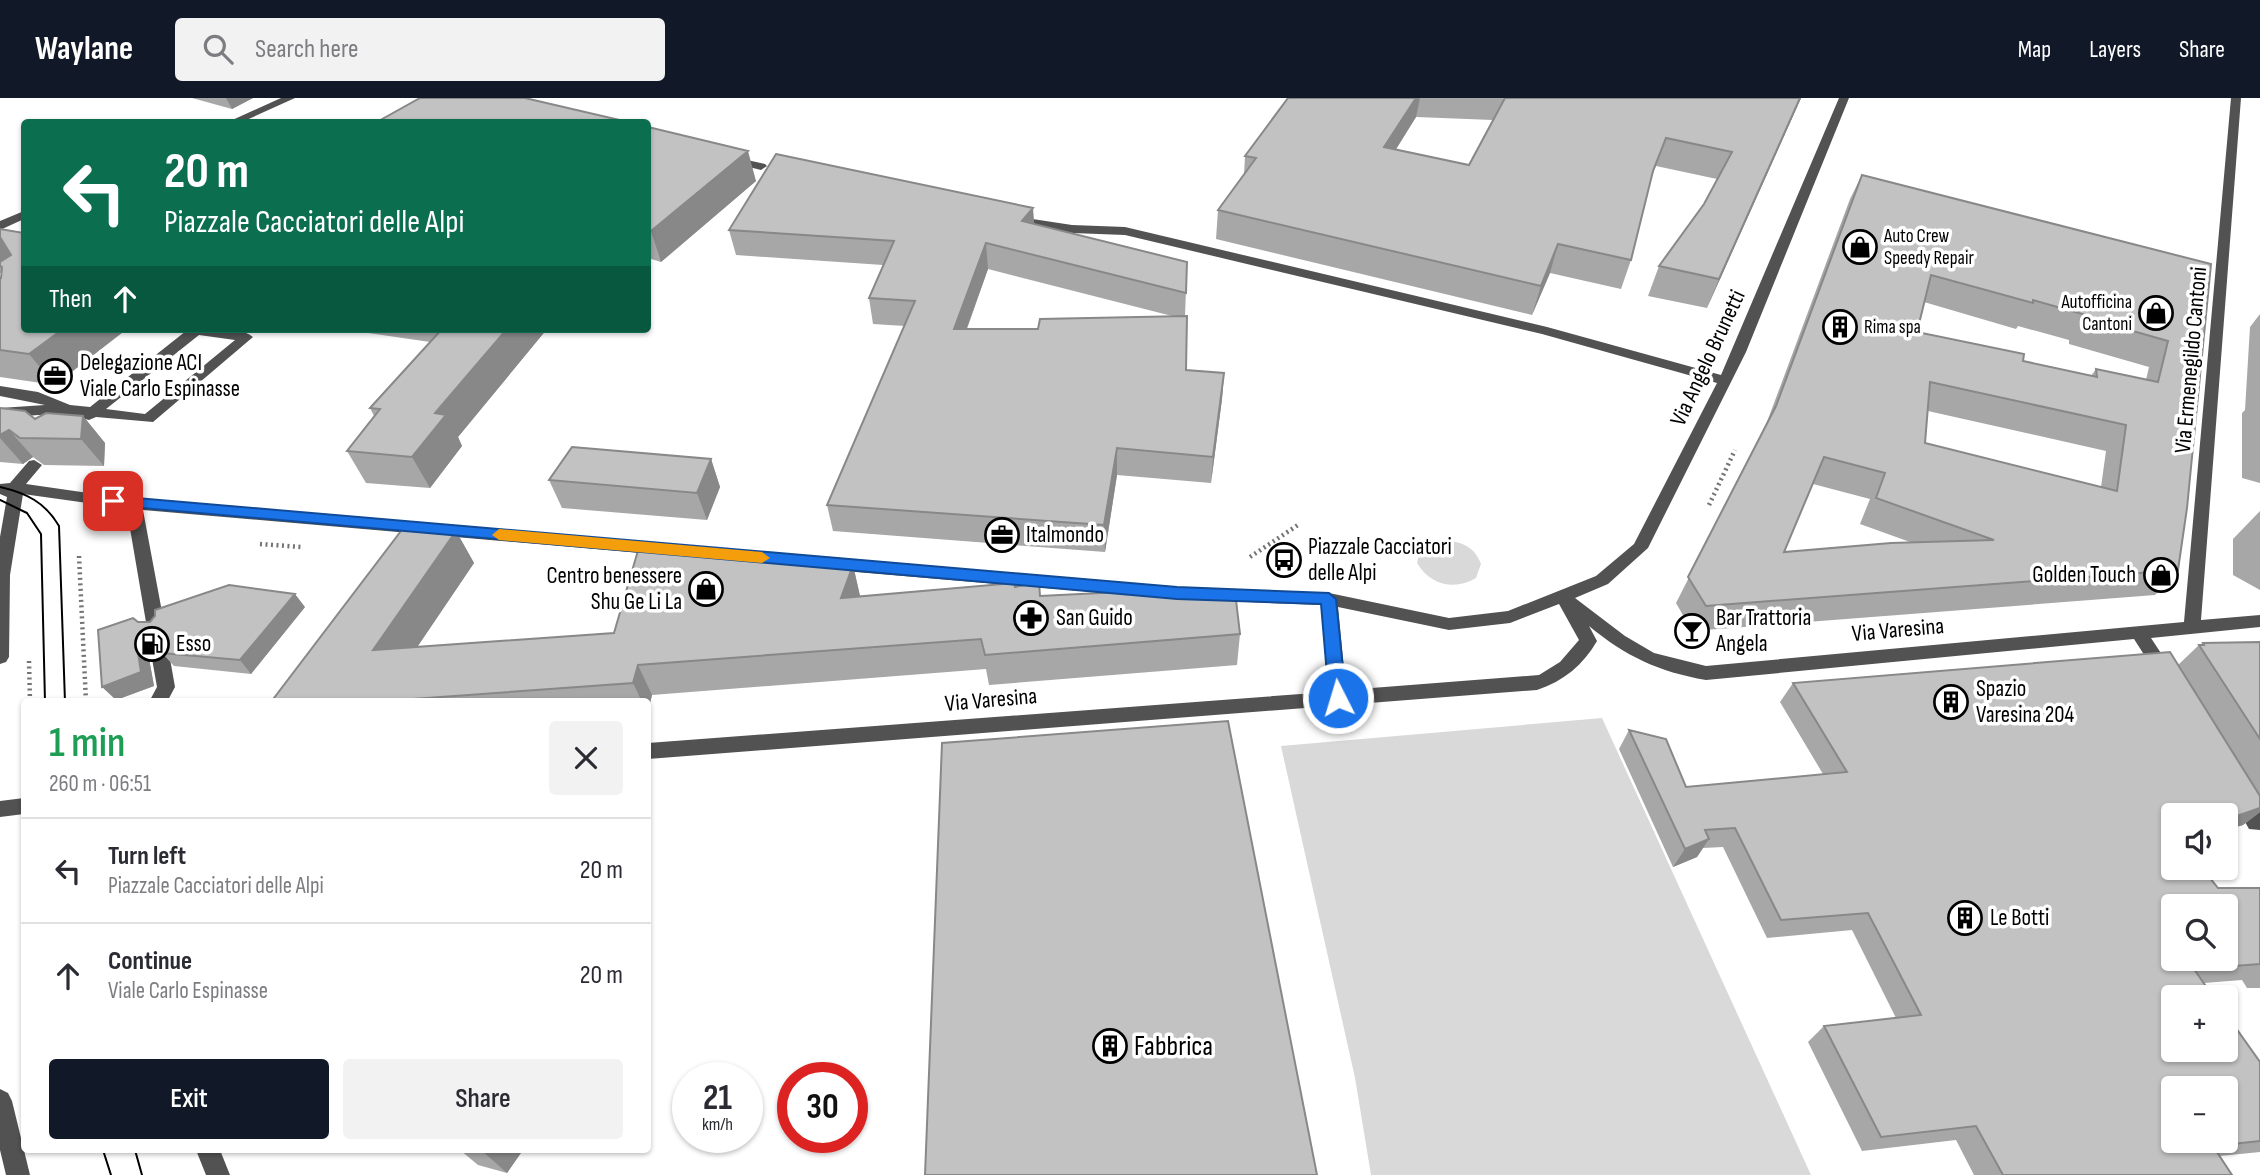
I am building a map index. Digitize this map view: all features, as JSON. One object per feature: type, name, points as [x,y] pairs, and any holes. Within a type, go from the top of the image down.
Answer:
[{"type":"street","points":[[241,119],[290,98]]},
{"type":"street","name":"Via Angelo Brunetti","points":[[1564,597],[1602,580],[1640,548],[1725,381],[1844,98]]},
{"type":"street","name":"Via Ermenegildo Cantoni","points":[[2192,626],[2236,98]]},
{"type":"street","points":[[710,154],[761,166]]},
{"type":"street","points":[[0,226],[21,216]]},
{"type":"street","points":[[993,217],[1072,229],[1125,231],[1547,331],[1725,381]]},
{"type":"street","points":[[76,426],[189,333]]},
{"type":"street","points":[[0,413],[67,409],[148,419],[246,337],[220,333]]},
{"type":"street","points":[[0,391],[38,397],[67,409]]},
{"type":"street","points":[[0,503],[8,489],[34,465]]},
{"type":"street","points":[[8,489],[128,504],[759,557]]},
{"type":"street","points":[[0,657],[8,489]]},
{"type":"street","points":[[128,504],[135,509],[156,628]]},
{"type":"street","points":[[403,545],[416,527]]},
{"type":"street","points":[[813,562],[1246,598],[1329,599],[1449,624],[1510,617],[1564,597],[1588,641],[1577,659],[1555,676],[1538,683],[1338,698],[1329,599]]},
{"type":"street","name":"Via Varesina","points":[[1564,597],[1611,637],[1640,656],[1674,670],[1706,673],[2260,621]]},
{"type":"street","points":[[2138,632],[2174,688]]},
{"type":"street","points":[[160,653],[166,687],[160,698]]},
{"type":"street","name":"Via Varesina","points":[[651,751],[1338,698]]},
{"type":"street","points":[[2229,778],[2256,822]]},
{"type":"street","points":[[0,809],[21,806]]},
{"type":"street","points":[[0,1101],[18,1175]]},
{"type":"street","points":[[209,1153],[218,1175]]},
{"type":"path","points":[[1710,505],[1735,450]]},
{"type":"path","points":[[1250,557],[1298,525]]},
{"type":"path","points":[[260,544],[301,547]]},
{"type":"path","points":[[79,556],[86,698]]},
{"type":"shaded area","points":[[1435,541],[1462,544],[1475,553],[1481,564],[1476,578],[1460,584],[1443,584],[1422,570],[1417,563],[1420,549]]},
{"type":"shaded area","points":[[1602,718],[1811,1175],[1371,1175],[1355,1078],[1281,746]]},
{"type":"building","points":[[420,98],[525,98],[615,119],[382,119]]},
{"type":"building","points":[[1288,98],[1416,98],[1384,147],[1469,165],[1505,98],[1800,98],[1719,279],[1659,266],[1704,204],[1732,152],[1666,138],[1653,171],[1631,260],[1558,244],[1541,286],[1218,210],[1256,158],[1245,156]]},
{"type":"building","points":[[651,128],[748,151],[651,231]]},
{"type":"building","points":[[776,154],[1033,208],[1022,221],[1187,262],[1186,293],[986,243],[954,329],[1038,329],[1040,319],[1187,316],[1186,370],[1224,373],[1213,457],[1117,448],[1104,525],[827,505],[915,301],[869,298],[894,241],[729,230]]},
{"type":"building","points":[[1862,175],[2211,264],[2187,508],[2178,570],[1706,606],[1688,577],[1776,406]],"holes":[[[1931,275],[2033,303],[2033,300],[2168,341],[2158,382],[2096,369],[2097,377],[2023,361],[2024,354],[1917,332]],[[1930,382],[2126,425],[2117,491],[1925,443]],[[1824,457],[1885,473],[1876,498],[1994,540],[1891,543],[1784,552]]]},
{"type":"building","points":[[0,229],[21,232],[21,333],[58,333],[29,354],[0,350],[0,262],[11,255],[0,237]]},
{"type":"building","points":[[438,333],[504,333],[435,413],[446,415],[412,457],[347,451],[380,409],[370,408]]},
{"type":"building","points":[[0,408],[25,411],[35,419],[46,413],[83,416],[81,439],[20,438],[9,430],[0,435]]},
{"type":"building","points":[[572,447],[711,459],[697,493],[549,480]]},
{"type":"building","points":[[404,527],[456,531],[373,650],[614,633],[639,547],[853,565],[841,598],[1014,583],[1015,587],[1039,582],[1040,596],[1121,592],[1124,589],[1236,600],[1240,634],[985,655],[981,639],[638,665],[633,683],[426,698],[274,698]]},
{"type":"building","points":[[229,585],[295,594],[240,660],[162,653],[156,633],[147,630],[139,633],[136,640],[141,672],[102,687],[98,630],[133,618],[138,622],[150,622],[155,616],[155,610]]},
{"type":"building","points":[[2260,642],[2260,739],[2199,645]]},
{"type":"building","name":"Le Botti","points":[[2170,652],[2260,796],[2260,808],[2238,816],[2238,803],[2161,803],[2161,880],[2212,880],[2218,888],[2260,888],[2260,964],[2238,966],[2238,894],[2161,894],[2161,971],[2195,971],[2205,985],[2161,985],[2161,1062],[2238,1062],[2238,1031],[2260,1062],[2260,1141],[2238,1143],[2238,1076],[2161,1076],[2161,1153],[2218,1153],[2232,1175],[2003,1175],[1976,1126],[1881,1137],[1824,1026],[1921,1015],[1868,913],[1781,920],[1735,828],[1705,830],[1709,839],[1685,849],[1629,730],[1666,739],[1686,787],[1847,772],[1793,683]]},
{"type":"building","name":"Fabbrica","points":[[1228,721],[1317,1175],[925,1175],[942,743]]},
{"type":"tram line","points":[[0,487],[34,500],[48,511],[59,526],[65,698]]},
{"type":"tram line","points":[[0,500],[27,513],[41,534],[45,698]]},
{"type":"tram line","points":[[104,1153],[111,1175]]},
{"type":"tram line","points":[[136,1153],[142,1175]]},
{"type":"slow traffic","points":[[499,535],[762,558]]},
{"type":"place","name":"Auto Crew Speedy Repair","points":[[1860,247]]},
{"type":"place","name":"Autofficina Cantoni","points":[[2156,313]]},
{"type":"place","name":"Rima spa","points":[[1840,327]]},
{"type":"place","name":"Delegazione ACI Viale Carlo Espinasse","points":[[55,376]]},
{"type":"place","name":"Italmondo","points":[[1002,535]]},
{"type":"place","name":"Piazzale Cacciatori delle Alpi","points":[[1284,560]]},
{"type":"place","name":"Golden Touch","points":[[2161,575]]},
{"type":"place","name":"Centro benessere Shu Ge Li La","points":[[706,589]]},
{"type":"place","name":"San Guido","points":[[1031,618]]},
{"type":"place","name":"Bar Trattoria Angela","points":[[1692,631]]},
{"type":"place","name":"Esso","points":[[152,644]]},
{"type":"place","name":"Spazio Varesina 204","points":[[1951,702]]},
{"type":"place","name":"Le Botti","points":[[1965,918]]},
{"type":"place","name":"Fabbrica","points":[[1110,1046]]},
{"type":"route","points":[[113,501],[1177,593],[1246,598],[1329,599],[1338,698]]}]
